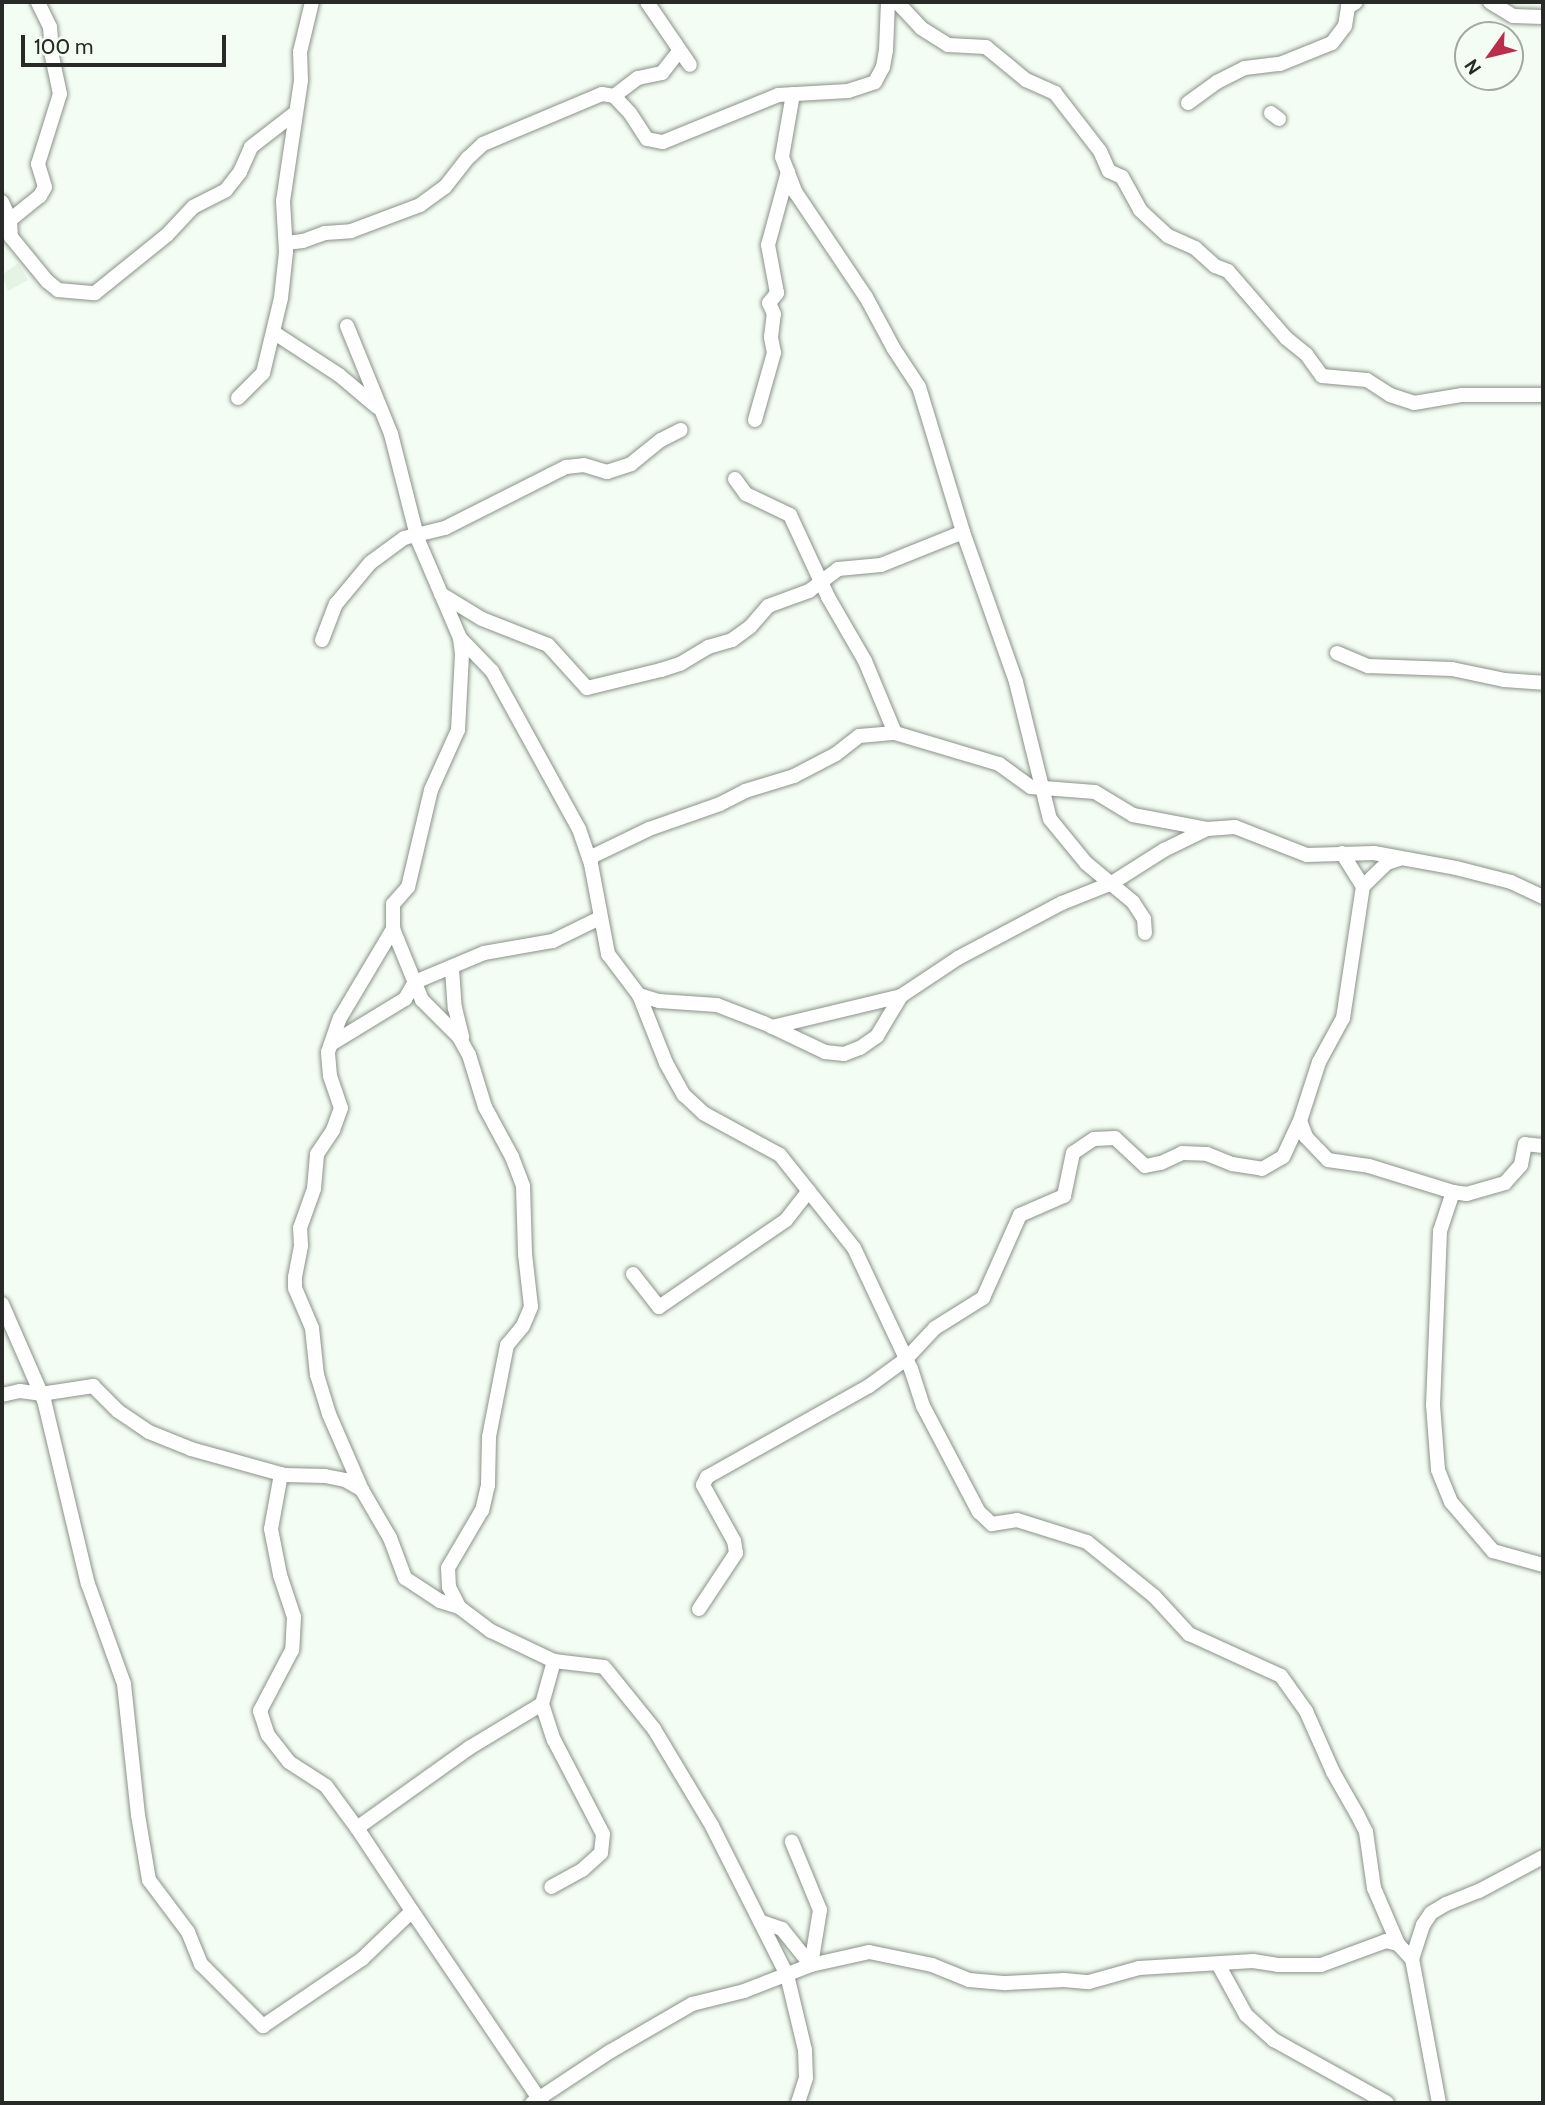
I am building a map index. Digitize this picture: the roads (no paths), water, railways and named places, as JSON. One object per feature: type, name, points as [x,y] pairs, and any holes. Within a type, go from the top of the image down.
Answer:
[{"type":"street","points":[[10,220],[40,196],[45,187],[38,164],[60,94],[52,55],[50,27],[38,2]]},
{"type":"street","points":[[238,398],[263,373],[281,298],[286,243],[283,201],[301,80],[300,51],[312,2]]},
{"type":"street","points":[[646,2],[690,65]]},
{"type":"street","points":[[876,2],[886,30]]},
{"type":"street","points":[[286,243],[303,242],[325,233],[351,231],[420,205],[445,187],[483,144],[603,93],[614,96],[630,113],[647,139],[663,142],[738,109],[778,95],[848,91],[875,82],[883,67],[888,2]]},
{"type":"street","points":[[897,2],[921,28],[948,45],[986,47],[1026,80],[1055,93],[1100,151],[1110,171],[1122,177],[1140,210],[1168,236],[1195,248],[1215,266],[1228,271],[1286,338],[1306,354],[1322,376],[1367,380],[1390,395],[1414,403],[1462,395],[1543,396]]},
{"type":"street","points":[[1188,103],[1217,82],[1245,68],[1280,64],[1332,43],[1345,26],[1348,7],[1356,2]]},
{"type":"street","points":[[1490,2],[1513,16],[1543,17]]},
{"type":"street","points":[[614,96],[638,78],[662,74],[679,51]]},
{"type":"street","points":[[793,94],[782,157],[796,193],[866,297],[894,349],[919,387],[963,532],[1016,682],[1042,787],[1055,825],[1086,863],[1137,907],[1144,919],[1145,933]]},
{"type":"street","points":[[2,202],[10,220],[6,239],[24,257],[58,290],[94,293],[111,283],[167,235],[193,207],[226,190],[240,172],[251,147],[295,113]]},
{"type":"street","points":[[755,420],[774,353],[771,337],[774,314],[769,303],[777,293],[768,245],[788,172]]},
{"type":"street","points":[[347,326],[391,434],[417,534],[460,638],[492,671],[579,829],[589,858],[608,954],[639,995],[666,1063],[684,1095],[703,1113],[780,1155],[854,1248],[906,1359],[923,1406],[979,1512],[988,1522],[998,1525],[1017,1520],[1087,1542],[1154,1596],[1189,1634],[1262,1665],[1281,1676],[1290,1686],[1318,1733],[1333,1772],[1366,1832],[1374,1888],[1398,1944],[1412,1958]]},
{"type":"street","points":[[273,332],[339,375],[380,409]]},
{"type":"street","points":[[322,640],[336,604],[370,563],[404,538],[445,528],[566,467],[584,465],[607,472],[631,464],[661,440],[681,430]]},
{"type":"street","points":[[735,479],[746,494],[790,515],[828,597],[865,661],[895,733]]},
{"type":"street","points":[[441,594],[482,619],[548,645],[587,688],[680,664],[708,647],[741,635],[768,606],[791,600],[838,569],[881,565],[963,532]]},
{"type":"street","points":[[460,638],[458,730],[431,789],[408,887],[393,904],[393,929],[422,1000],[448,1025],[464,1047]]},
{"type":"street","points":[[1337,653],[1368,666],[1452,669],[1504,680],[1543,683]]},
{"type":"street","points":[[589,858],[649,829],[720,804],[745,790],[794,776],[836,754],[859,736],[895,733],[999,764],[1031,787],[1095,792],[1133,815],[1207,829],[1235,827],[1307,855],[1374,853],[1400,858],[1511,882],[1543,897]]},
{"type":"street","points":[[772,1027],[901,996],[958,958],[1062,903],[1112,883],[1164,850],[1207,829]]},
{"type":"street","points":[[1342,853],[1363,886]]},
{"type":"street","points":[[699,1609],[736,1553],[734,1541],[703,1485],[707,1477],[869,1385],[906,1359],[935,1328],[983,1298],[1020,1215],[1064,1196],[1073,1153],[1094,1139],[1115,1138],[1145,1166],[1161,1163],[1182,1153],[1207,1154],[1231,1164],[1262,1169],[1283,1157],[1300,1121],[1319,1062],[1343,1018],[1363,886],[1387,863],[1400,858]]},
{"type":"street","points":[[331,1044],[405,999],[415,982],[452,969],[484,953],[553,941],[600,918]]},
{"type":"street","points":[[393,929],[340,1017],[331,1044],[330,1076],[341,1108],[333,1130],[317,1154],[314,1189],[300,1228],[301,1246],[295,1288],[312,1328],[317,1375],[329,1413],[362,1490],[390,1538],[405,1578],[440,1601],[459,1608],[491,1631],[554,1661],[604,1667],[641,1712],[712,1826],[787,1975],[805,2050],[806,2078],[798,2103]]},
{"type":"street","points":[[452,969],[455,1008],[464,1047],[485,1107],[512,1157],[523,1186],[525,1254],[531,1307],[523,1326],[507,1345],[489,1437],[488,1485],[482,1510],[449,1568],[449,1587],[459,1608]]},
{"type":"street","points":[[639,995],[659,1000],[717,1005],[825,1052],[844,1054],[860,1048],[877,1035],[901,996]]},
{"type":"street","points":[[1300,1121],[1306,1137],[1328,1160],[1369,1166],[1467,1194],[1505,1183],[1521,1165],[1525,1144],[1543,1146]]},
{"type":"street","points":[[633,1273],[659,1307],[786,1220],[809,1191]]},
{"type":"street","points":[[1453,1192],[1440,1231],[1433,1405],[1438,1470],[1451,1502],[1493,1551],[1543,1564]]},
{"type":"street","points":[[2,1304],[41,1394],[88,1584],[124,1684],[138,1815],[149,1880],[188,1932],[201,1965],[263,2026],[362,1959],[412,1911]]},
{"type":"street","points":[[2,1395],[20,1391],[41,1394],[93,1386],[118,1410],[149,1432],[191,1449],[281,1474],[326,1476],[345,1480],[362,1490]]},
{"type":"street","points":[[281,1474],[271,1530],[280,1575],[294,1617],[292,1650],[260,1711],[268,1735],[289,1762],[326,1786],[357,1828],[537,2102],[611,2051],[692,2004],[744,1992],[811,1965],[869,1952],[932,1965],[969,1980],[1006,1983],[1063,1980],[1089,1982],[1139,1968],[1253,1961],[1278,1965],[1321,1965],[1386,1941],[1398,1944]]},
{"type":"street","points":[[551,1886],[582,1870],[601,1853],[603,1834],[554,1740],[542,1704],[554,1661]]},
{"type":"street","points":[[357,1828],[469,1748],[542,1704]]},
{"type":"street","points":[[792,1842],[820,1910],[811,1965]]},
{"type":"street","points":[[1438,2103],[1412,1958],[1423,1925],[1431,1913],[1543,1857]]},
{"type":"street","points":[[762,1922],[782,1929],[811,1965]]},
{"type":"street","points":[[1218,1964],[1246,2015],[1275,2040],[1387,2103]]}]
